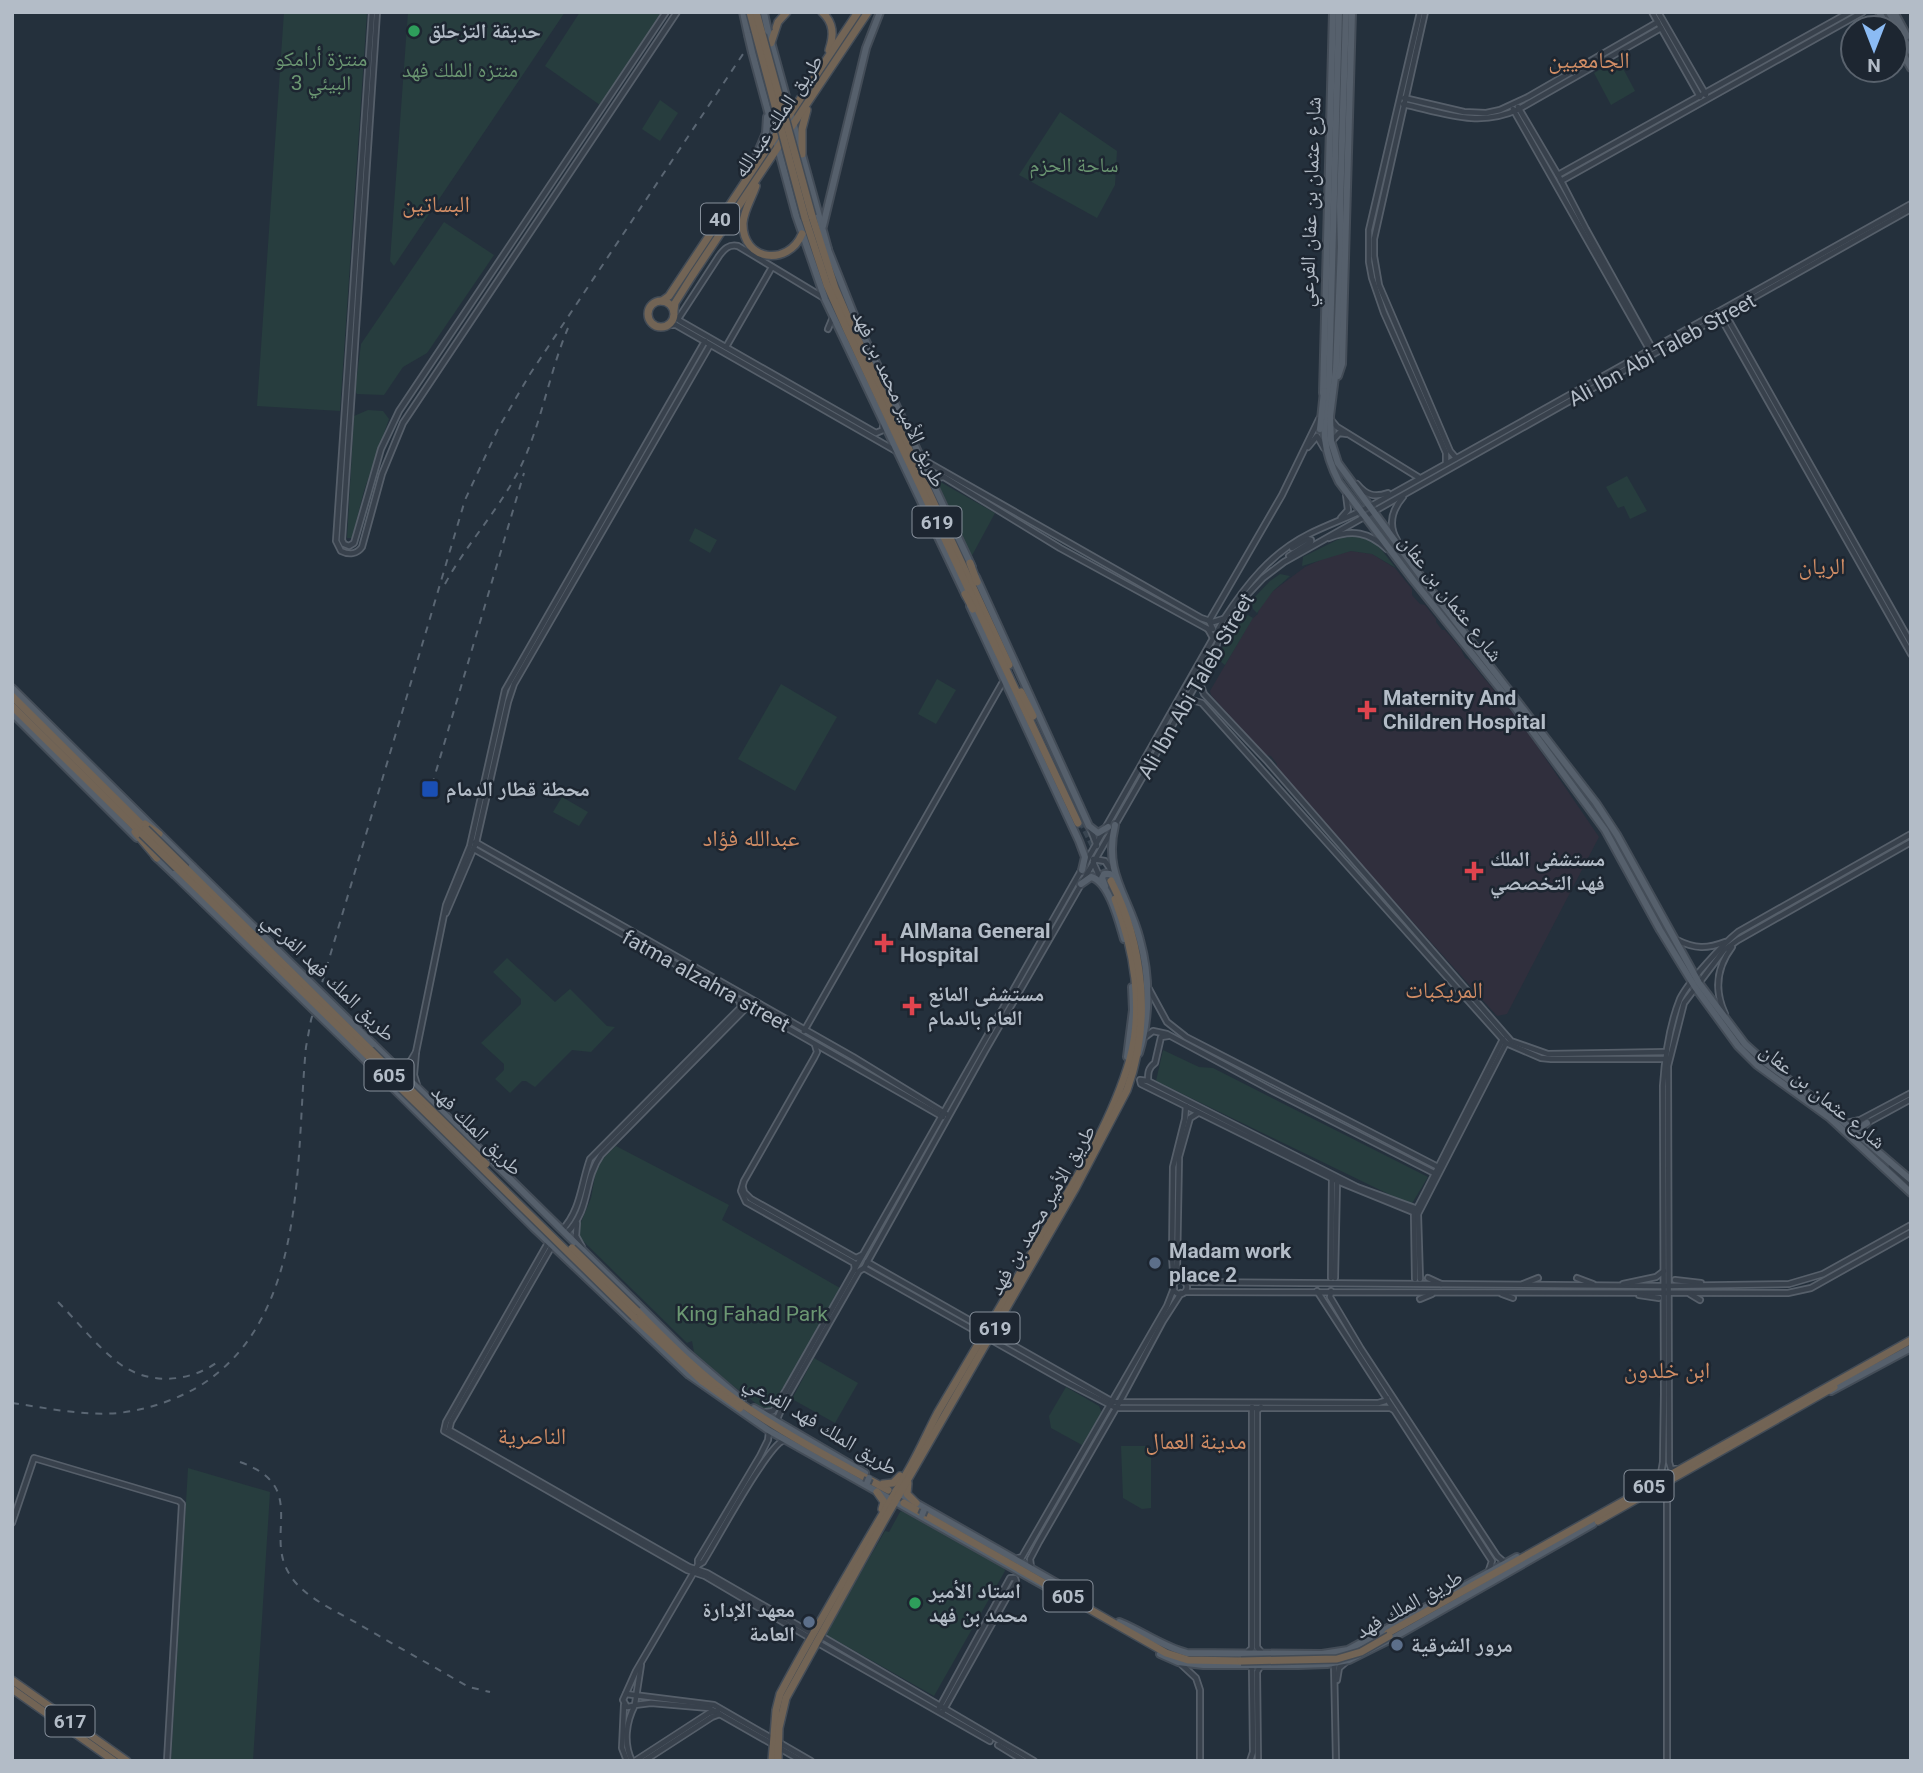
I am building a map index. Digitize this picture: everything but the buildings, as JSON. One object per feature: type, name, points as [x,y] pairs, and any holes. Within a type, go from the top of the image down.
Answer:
[{"type":"highway","name":"طريق الأمير محمد بن فهد","points":[[750,12],[827,285],[1081,819]]},
{"type":"highway","points":[[771,43],[778,22],[787,12]]},
{"type":"highway","points":[[822,12],[833,28],[831,45],[824,63]]},
{"type":"highway","name":"طريق الأمير محمد بن فهد","points":[[761,13],[808,217],[848,318],[993,636]]},
{"type":"highway","name":"طريق الملك عبدالله","points":[[662,301],[669,296],[824,63],[865,14]]},
{"type":"highway","name":"طريق الملك عبدالله","points":[[675,315],[675,303],[865,14]]},
{"type":"highway","points":[[802,154],[802,129],[810,101]]},
{"type":"highway","points":[[760,176],[743,221],[744,232],[751,247],[766,255],[783,254],[797,244],[802,234]]},
{"type":"highway","points":[[662,301],[669,304],[675,315],[668,325],[656,326],[649,318],[651,306],[662,301]]},
{"type":"highway","points":[[847,330],[852,356]]},
{"type":"highway","points":[[970,563],[993,636]]},
{"type":"highway","points":[[965,594],[993,636]]},
{"type":"highway","name":"طريق الملك فهد","points":[[13,700],[636,1314],[690,1363],[736,1400],[895,1497]]},
{"type":"highway","name":"طريق الملك فهد","points":[[13,700],[130,822],[144,832]]},
{"type":"highway","points":[[129,812],[159,834]]},
{"type":"highway","points":[[130,822],[133,830],[154,851],[157,858]]},
{"type":"highway","name":"طريق الأمير محمد بن فهد","points":[[772,1761],[781,1712],[815,1638],[1097,1150],[1127,1090],[1140,1031],[1139,971],[1130,926],[1113,880]]},
{"type":"highway","name":"طريق الأمير محمد بن فهد","points":[[988,1335],[1112,1109],[1124,1078],[1134,1034],[1135,977],[1113,880]]},
{"type":"highway","name":"طريق الملك فهد","points":[[636,1314],[676,1357],[719,1395],[1180,1658],[1337,1659],[1361,1652],[1660,1479],[1911,1342]]},
{"type":"highway","points":[[676,1357],[697,1380],[720,1398],[747,1412]]},
{"type":"highway","points":[[690,1363],[738,1397]]},
{"type":"highway","name":"طريق الملك فهد","points":[[1388,1634],[1593,1524],[1816,1395]]},
{"type":"highway","points":[[883,1518],[897,1508],[895,1483],[909,1473]]},
{"type":"highway","points":[[909,1473],[907,1491],[916,1503]]},
{"type":"highway","points":[[877,1492],[884,1502],[883,1518]]},
{"type":"highway","name":"617","points":[[12,1680],[127,1761]]},
{"type":"highway","name":"617","points":[[12,1689],[114,1761]]},
{"type":"highway","name":"طريق الأمير محمد بن فهد","points":[[776,1743],[778,1761]]},
{"type":"main road","points":[[743,12],[802,234],[825,299],[1068,816],[1086,859],[1082,870]]},
{"type":"main road","points":[[822,231],[823,216],[866,48],[880,12]]},
{"type":"main road","name":"شارع عثمان بن عفان الفرعي","points":[[1323,393],[1332,56],[1336,12]]},
{"type":"main road","name":"شارع عثمان بن عفان","points":[[1336,12],[1341,247],[1324,418],[1326,451],[1339,482],[1367,511],[1425,582],[1596,803],[1617,835],[1695,983],[1762,1060],[1839,1119],[1911,1183]]},
{"type":"main road","name":"شارع عثمان بن عفان","points":[[1340,208],[1346,12]]},
{"type":"main road","name":"شارع عثمان بن عفان الفرعي","points":[[1334,391],[1342,364],[1340,208],[1352,12]]},
{"type":"main road","points":[[761,13],[791,112],[822,231],[848,309],[848,318]]},
{"type":"main road","points":[[1889,13],[1911,44]]},
{"type":"main road","points":[[1889,13],[1911,52]]},
{"type":"main road","points":[[1343,102],[1351,30]]},
{"type":"main road","points":[[748,177],[766,133],[766,101]]},
{"type":"main road","points":[[1329,145],[1340,208],[1339,242],[1336,246],[1333,243],[1340,208]]},
{"type":"main road","points":[[827,247],[856,320],[970,563],[1085,823],[1081,827],[1075,827],[1068,816]]},
{"type":"main road","points":[[1336,248],[1338,252],[1335,290],[1333,251],[1336,248]]},
{"type":"main road","name":"شارع عثمان بن عفان","points":[[1335,290],[1331,441],[1343,472],[1367,511],[1413,580],[1516,709],[1605,830],[1660,930],[1735,1041],[1757,1065],[1841,1129],[1911,1193]]},
{"type":"main road","points":[[1326,451],[1319,419],[1330,352]]},
{"type":"main road","name":"طريق الملك فهد الفرعي","points":[[12,688],[685,1351],[738,1397],[1027,1578],[1068,1595]]},
{"type":"main road","name":"طريق الملك فهد الفرعي","points":[[12,713],[676,1365],[768,1430],[865,1479],[877,1492],[916,1503],[925,1514],[1032,1568],[1062,1586],[1068,1595]]},
{"type":"main road","points":[[1081,819],[1098,833],[1111,826],[1113,880]]},
{"type":"main road","points":[[1124,1078],[1132,1018],[1132,977],[1124,939],[1102,878],[1104,874],[1110,874],[1140,937],[1146,977],[1147,1013],[1144,1037],[1132,1075]]},
{"type":"main road","points":[[1081,884],[1088,878],[1095,877],[1107,892]]},
{"type":"main road","points":[[1735,1041],[1740,1041],[1752,1055],[1762,1060]]},
{"type":"main road","points":[[1841,1129],[1854,1132],[1867,1120]]},
{"type":"main road","points":[[551,1243],[564,1232]]},
{"type":"main road","points":[[1243,1658],[1263,1654],[1333,1653],[1364,1642],[1613,1506]]},
{"type":"main road","points":[[1119,1624],[1125,1633],[1178,1662],[1261,1665],[1334,1663],[1349,1660],[1393,1638],[1593,1524]]},
{"type":"main road","points":[[1333,1653],[1334,1663]]},
{"type":"street","points":[[372,12],[339,540],[339,548],[344,552],[357,552],[362,547],[382,474],[403,423],[677,12]]},
{"type":"street","points":[[371,57],[377,12]]},
{"type":"street","points":[[354,542],[381,449],[399,411],[666,12]]},
{"type":"street","points":[[1422,12],[1369,230],[1369,262],[1384,313],[1448,452],[1456,458]]},
{"type":"street","points":[[1652,12],[1704,98]]},
{"type":"street","points":[[1658,12],[1704,98]]},
{"type":"street","points":[[1704,98],[1850,12]]},
{"type":"street","points":[[1560,178],[1863,12]]},
{"type":"street","points":[[1402,101],[1460,117],[1482,120],[1515,107],[1660,25]]},
{"type":"street","points":[[1515,107],[1560,178],[1650,348]]},
{"type":"street","points":[[1515,107],[1650,348]]},
{"type":"street","name":"Ali Ibn Abi Taleb Street","points":[[945,1116],[1240,604],[1263,578],[1418,477],[1911,207]]},
{"type":"street","name":"Ali Ibn Abi Taleb Street","points":[[1367,511],[1412,490],[1911,207]]},
{"type":"street","points":[[825,299],[738,246],[731,245],[725,248],[675,315],[876,433],[883,430],[883,421]]},
{"type":"street","points":[[726,347],[772,267]]},
{"type":"street","points":[[1731,311],[1728,319],[1911,643]]},
{"type":"street","points":[[828,329],[833,317]]},
{"type":"street","points":[[1716,319],[1723,320],[1911,654]]},
{"type":"street","points":[[668,325],[676,325],[705,341],[898,453]]},
{"type":"street","points":[[705,341],[509,680],[502,700],[471,839],[474,846],[805,1030],[916,1094],[945,1116],[863,1255],[778,1409],[778,1419],[783,1426]]},
{"type":"street","points":[[418,1089],[414,1075],[416,1052],[446,905],[474,846],[514,684],[710,345]]},
{"type":"street","points":[[1330,416],[1337,427],[1418,477]]},
{"type":"street","points":[[1209,621],[1282,495],[1319,419]]},
{"type":"street","points":[[1331,441],[1339,433],[1353,436]]},
{"type":"street","points":[[1298,462],[1317,436],[1326,451]]},
{"type":"street","points":[[1446,464],[1448,452]]},
{"type":"street","points":[[919,456],[928,464],[1209,621],[1214,627],[1208,629]]},
{"type":"street","points":[[939,477],[936,472],[940,469]]},
{"type":"street","points":[[1343,472],[1370,495],[1378,496],[1402,487]]},
{"type":"street","points":[[934,489],[933,480],[944,477],[1060,548],[1208,629],[1213,640]]},
{"type":"street","points":[[1331,525],[1348,510],[1348,500],[1339,482]]},
{"type":"street","points":[[1412,490],[1396,507],[1393,530],[1425,582]]},
{"type":"street","points":[[1271,561],[1303,538],[1367,511]]},
{"type":"street","points":[[1312,546],[1336,536],[1360,533],[1379,542],[1413,580]]},
{"type":"street","points":[[1271,561],[1307,539],[1311,540],[1284,562]]},
{"type":"street","points":[[339,540],[347,545],[354,542]]},
{"type":"street","points":[[354,542],[362,547]]},
{"type":"street","name":"Ali Ibn Abi Taleb Street","points":[[1111,826],[1224,619],[1240,593],[1271,561]]},
{"type":"street","points":[[1209,621],[1224,619]]},
{"type":"street","points":[[1206,667],[1201,684],[1204,694],[1268,762],[1477,1003],[1505,1040],[1548,1054],[1667,1052]]},
{"type":"street","points":[[794,1030],[805,1030],[1004,679]]},
{"type":"street","points":[[1204,694],[1198,693],[1200,701],[1505,1040],[1541,1058],[1664,1059]]},
{"type":"street","points":[[1180,711],[1189,701],[1200,701]]},
{"type":"street","points":[[1090,826],[1097,848],[1093,860],[1107,892]]},
{"type":"street","points":[[1673,938],[1690,946],[1708,948],[1726,941],[1911,834]]},
{"type":"street","points":[[1079,841],[1087,848],[1097,848]]},
{"type":"street","points":[[1666,1286],[1664,1059],[1679,1002],[1724,950],[1738,940],[1911,842]]},
{"type":"street","name":"fatma alzahra street","points":[[474,846],[814,1044],[945,1116]]},
{"type":"street","points":[[1093,860],[1107,863],[1113,880]]},
{"type":"street","name":"Ali Ibn Abi Taleb Street","points":[[864,1268],[1060,908],[1082,870],[1093,860]]},
{"type":"street","points":[[559,897],[562,895],[579,902]]},
{"type":"street","points":[[1734,1029],[1719,1000],[1717,980],[1722,961],[1738,940]]},
{"type":"street","points":[[1660,1479],[1666,1462],[1664,1295],[1668,1066],[1684,1003],[1695,983],[1726,941]]},
{"type":"street","points":[[1146,977],[1161,1014],[1173,1028],[1186,1037],[1438,1167]]},
{"type":"street","points":[[1464,996],[1477,1003]]},
{"type":"street","points":[[589,1256],[576,1236],[576,1227],[590,1158],[741,1006],[738,999]]},
{"type":"street","points":[[564,1232],[579,1213],[589,1179],[601,1155],[747,1007],[752,1007]]},
{"type":"street","points":[[1144,1037],[1153,1031],[1170,1036],[1270,1090],[1434,1172]]},
{"type":"street","points":[[1148,1080],[1150,1066],[1155,1063],[1161,1037],[1170,1036]]},
{"type":"street","points":[[1417,1279],[1416,1212],[1434,1172],[1505,1040]]},
{"type":"street","points":[[1127,1090],[1132,1084],[1141,1084],[1335,1177],[1416,1212],[1422,1212],[1505,1040]]},
{"type":"street","points":[[814,1044],[817,1052],[744,1181],[741,1191],[747,1202],[854,1263],[855,1270]]},
{"type":"street","points":[[822,1048],[743,1187],[751,1199],[856,1258],[863,1255]]},
{"type":"street","points":[[398,1069],[407,1067],[416,1052]]},
{"type":"street","points":[[1141,1084],[1142,1079],[1148,1080],[1335,1177]]},
{"type":"street","points":[[1866,1143],[1860,1132],[1867,1120],[1911,1093]]},
{"type":"street","points":[[909,1097],[916,1094]]},
{"type":"street","points":[[1839,1119],[1851,1123],[1867,1120],[1911,1099]]},
{"type":"street","points":[[1032,1568],[1029,1561],[1031,1555],[1167,1306],[1174,1286],[1173,1167],[1185,1119],[1185,1106]]},
{"type":"street","points":[[1015,1559],[1021,1558],[1026,1552],[1163,1321],[1187,1289],[1177,1268],[1179,1157],[1190,1118],[1199,1112]]},
{"type":"street","points":[[1333,1280],[1335,1177]]},
{"type":"street","points":[[545,1213],[556,1221],[565,1222],[579,1213]]},
{"type":"street","points":[[1210,1291],[1190,1288],[1191,1285],[1218,1283],[1333,1280],[1613,1286],[1789,1284],[1823,1274],[1911,1224]]},
{"type":"street","points":[[1174,1286],[1183,1293],[1317,1290],[1664,1295],[1788,1293],[1805,1290],[1911,1233]]},
{"type":"street","points":[[551,1243],[444,1426],[444,1431],[707,1573],[815,1638],[1034,1761]]},
{"type":"street","points":[[867,1262],[988,1335]]},
{"type":"street","points":[[757,1410],[770,1413],[778,1409],[859,1271],[864,1268],[1114,1405],[1261,1405]]},
{"type":"street","points":[[1613,1286],[1651,1278],[1664,1270]]},
{"type":"street","points":[[1320,1278],[1333,1280]]},
{"type":"street","points":[[1429,1278],[1442,1284]]},
{"type":"street","points":[[1522,1285],[1538,1278]]},
{"type":"street","points":[[1577,1278],[1597,1285]]},
{"type":"street","points":[[1174,1286],[1180,1280],[1218,1283]]},
{"type":"street","points":[[1675,1280],[1713,1286]]},
{"type":"street","points":[[1317,1290],[1492,1561]]},
{"type":"street","points":[[1331,1291],[1330,1297],[1361,1349],[1497,1556],[1505,1563]]},
{"type":"street","points":[[1420,1299],[1437,1292]]},
{"type":"street","points":[[1498,1293],[1513,1298]]},
{"type":"street","points":[[1593,1299],[1605,1293]]},
{"type":"street","points":[[1689,1293],[1700,1300]]},
{"type":"street","points":[[1323,1300],[1330,1297]]},
{"type":"street","points":[[1382,1405],[1387,1398]]},
{"type":"street","points":[[1114,1405],[1382,1405],[1394,1410]]},
{"type":"street","points":[[1243,1658],[1252,1648],[1252,1460],[1255,1416],[1261,1405]]},
{"type":"street","points":[[1252,1407],[1255,1416],[1258,1475],[1257,1647],[1263,1654]]},
{"type":"street","points":[[696,1569],[698,1560],[760,1456],[768,1440],[768,1430]]},
{"type":"street","points":[[631,1761],[622,1748],[624,1704],[625,1695],[636,1671],[767,1456],[779,1442],[789,1441]]},
{"type":"street","points":[[12,1523],[34,1458],[181,1502],[183,1507],[167,1761]]},
{"type":"street","points":[[1252,1460],[1256,1462],[1258,1475]]},
{"type":"street","points":[[1666,1462],[1671,1469],[1680,1468]]},
{"type":"street","points":[[1654,1489],[1663,1491],[1667,1496],[1667,1761]]},
{"type":"street","points":[[1026,1552],[1026,1556],[1031,1555]]},
{"type":"street","points":[[1492,1561],[1497,1560],[1497,1556]]},
{"type":"street","points":[[1488,1573],[1492,1561]]},
{"type":"street","points":[[941,1709],[1010,1577],[1009,1567]]},
{"type":"street","points":[[1010,1577],[1016,1581]]},
{"type":"street","points":[[941,1709],[1016,1581],[1027,1578]]},
{"type":"street","points":[[1336,1688],[1339,1668],[1349,1660]]},
{"type":"street","points":[[1178,1662],[1196,1678],[1200,1690],[1200,1761]]},
{"type":"street","points":[[1334,1663],[1336,1761]]},
{"type":"street","points":[[631,1761],[626,1747],[629,1719],[642,1664]]},
{"type":"street","points":[[1249,1665],[1252,1670],[1253,1752],[1250,1761]]},
{"type":"street","points":[[1258,1761],[1257,1672],[1261,1665]]},
{"type":"street","points":[[637,1685],[638,1690],[647,1696]]},
{"type":"street","points":[[625,1695],[707,1703],[729,1713],[802,1761]]},
{"type":"street","points":[[624,1704],[627,1707],[651,1703],[700,1707],[729,1713]]},
{"type":"street","points":[[700,1707],[705,1711],[703,1717]]},
{"type":"street","points":[[941,1709],[1024,1761]]},
{"type":"street","points":[[716,1711],[811,1761]]},
{"type":"street","points":[[631,1761],[716,1711]]},
{"type":"street","points":[[644,1761],[712,1717],[723,1715]]},
{"type":"shaded area","points":[[1351,551],[1372,554],[1395,568],[1412,589],[1412,595],[1420,604],[1425,605],[1442,630],[1445,630],[1465,658],[1522,724],[1599,837],[1507,1014],[1497,1016],[1277,770],[1277,764],[1271,756],[1265,755],[1211,695],[1210,691],[1252,619],[1273,591],[1305,567],[1327,557]]},
{"type":"green space","name":"منتزة أرامكو البيئي 3","points":[[284,12],[367,12],[340,411],[257,406]]},
{"type":"green space","name":"منتزه الملك فهد","points":[[408,12],[565,12],[394,266],[390,261]]},
{"type":"green space","points":[[580,12],[663,12],[600,105],[545,66]]},
{"type":"green space","points":[[1618,59],[1635,91],[1611,105],[1594,73]]},
{"type":"green space","points":[[660,100],[678,113],[660,141],[642,129]]},
{"type":"green space","name":"ساحة الحزم","points":[[1060,112],[1117,151],[1115,185],[1097,218],[1019,175]]},
{"type":"green space","points":[[444,222],[494,255],[427,353],[403,367],[384,395],[357,394],[355,391],[361,344]]},
{"type":"green space","points":[[368,410],[383,411],[389,419],[364,491],[352,538],[347,538],[354,416]]},
{"type":"green space","points":[[1627,476],[1647,511],[1630,519],[1624,506],[1618,508],[1606,487]]},
{"type":"green space","points":[[937,480],[995,513],[969,561],[934,484]]},
{"type":"green space","points":[[695,528],[717,540],[710,553],[689,541]]},
{"type":"green space","points":[[1357,536],[1376,543],[1396,568],[1372,554],[1351,551],[1302,566],[1303,557],[1341,538]]},
{"type":"green space","points":[[1280,574],[1290,576],[1273,591],[1257,613],[1253,609],[1252,600]]},
{"type":"green space","points":[[1248,615],[1253,618],[1225,665],[1216,658],[1237,624]]},
{"type":"green space","points":[[937,679],[956,690],[936,724],[918,714]]},
{"type":"green space","points":[[781,684],[837,717],[795,791],[738,759]]},
{"type":"green space","points":[[562,797],[588,812],[579,826],[553,812]]},
{"type":"green space","points":[[507,958],[555,1002],[570,989],[607,1026],[615,1027],[591,1052],[572,1050],[535,1087],[522,1081],[510,1093],[495,1079],[504,1070],[504,1064],[481,1043],[521,1004],[521,999],[493,972]]},
{"type":"green space","points":[[1163,1050],[1199,1067],[1213,1068],[1428,1177],[1411,1205],[1156,1081]]},
{"type":"green space","name":"King Fahad Park","points":[[616,1146],[729,1205],[722,1220],[840,1288],[773,1410],[766,1411],[719,1375],[694,1352],[692,1341],[687,1343],[579,1237],[579,1227],[591,1198],[596,1170],[604,1157]]},
{"type":"green space","points":[[814,1358],[858,1383],[835,1423],[792,1399]]},
{"type":"green space","points":[[1066,1387],[1099,1406],[1102,1413],[1082,1445],[1051,1428],[1049,1416]]},
{"type":"green space","points":[[1121,1446],[1151,1446],[1151,1508],[1142,1509],[1123,1498]]},
{"type":"green space","points":[[188,1468],[270,1492],[253,1761],[171,1761]]},
{"type":"green space","name":"استاد الأمير محمد بن فهد","points":[[904,1510],[1004,1566],[1005,1571],[934,1696],[825,1634],[885,1531],[889,1532],[900,1512]]},
{"type":"tunnel","points":[[1081,821],[1109,877]]},
{"type":"railway","points":[[12,1403],[105,1414],[139,1410],[159,1404],[198,1387],[234,1358],[260,1321],[278,1279],[290,1234],[306,1047],[311,1020],[465,500],[498,429],[530,374],[771,12]]},
{"type":"railway","points":[[445,584],[521,466],[535,432],[568,328]]},
{"type":"railway","points":[[432,785],[524,473]]},
{"type":"railway","points":[[58,1302],[120,1364],[144,1376],[170,1379],[183,1377],[219,1361]]},
{"type":"railway","points":[[240,1462],[261,1472],[274,1484],[281,1512],[283,1559],[290,1575],[304,1591],[469,1687],[490,1692]]},
{"type":"place","name":"حديقة التزحلق","points":[[414,31]]},
{"type":"place","name":"Maternity And Children Hospital","points":[[1367,710]]},
{"type":"place","name":"محطة قطار الدمام","points":[[430,789]]},
{"type":"place","name":"مستشفى الملك فهد التخصصي","points":[[1474,871]]},
{"type":"place","name":"AlMana General Hospital","points":[[884,943]]},
{"type":"place","name":"مستشفى المانع العام بالدمام","points":[[912,1006]]},
{"type":"place","name":"Madam work place 2","points":[[1155,1263]]},
{"type":"place","name":"استاد الأمير محمد بن فهد","points":[[915,1603]]},
{"type":"place","name":"معهد الإدارة العامة","points":[[809,1622]]},
{"type":"place","name":"مرور الشرقية","points":[[1397,1645]]},
{"type":"district","name":"الجامعيين","points":[[1589,60]]},
{"type":"district","name":"البساتين","points":[[436,204]]},
{"type":"district","name":"الريان","points":[[1822,566]]},
{"type":"district","name":"عبدالله فؤاد","points":[[751,838]]},
{"type":"district","name":"المريكبات","points":[[1444,990]]},
{"type":"district","name":"ابن خلدون","points":[[1667,1370]]},
{"type":"district","name":"الناصرية","points":[[532,1436]]},
{"type":"district","name":"مدينة العمال","points":[[1196,1441]]}]
